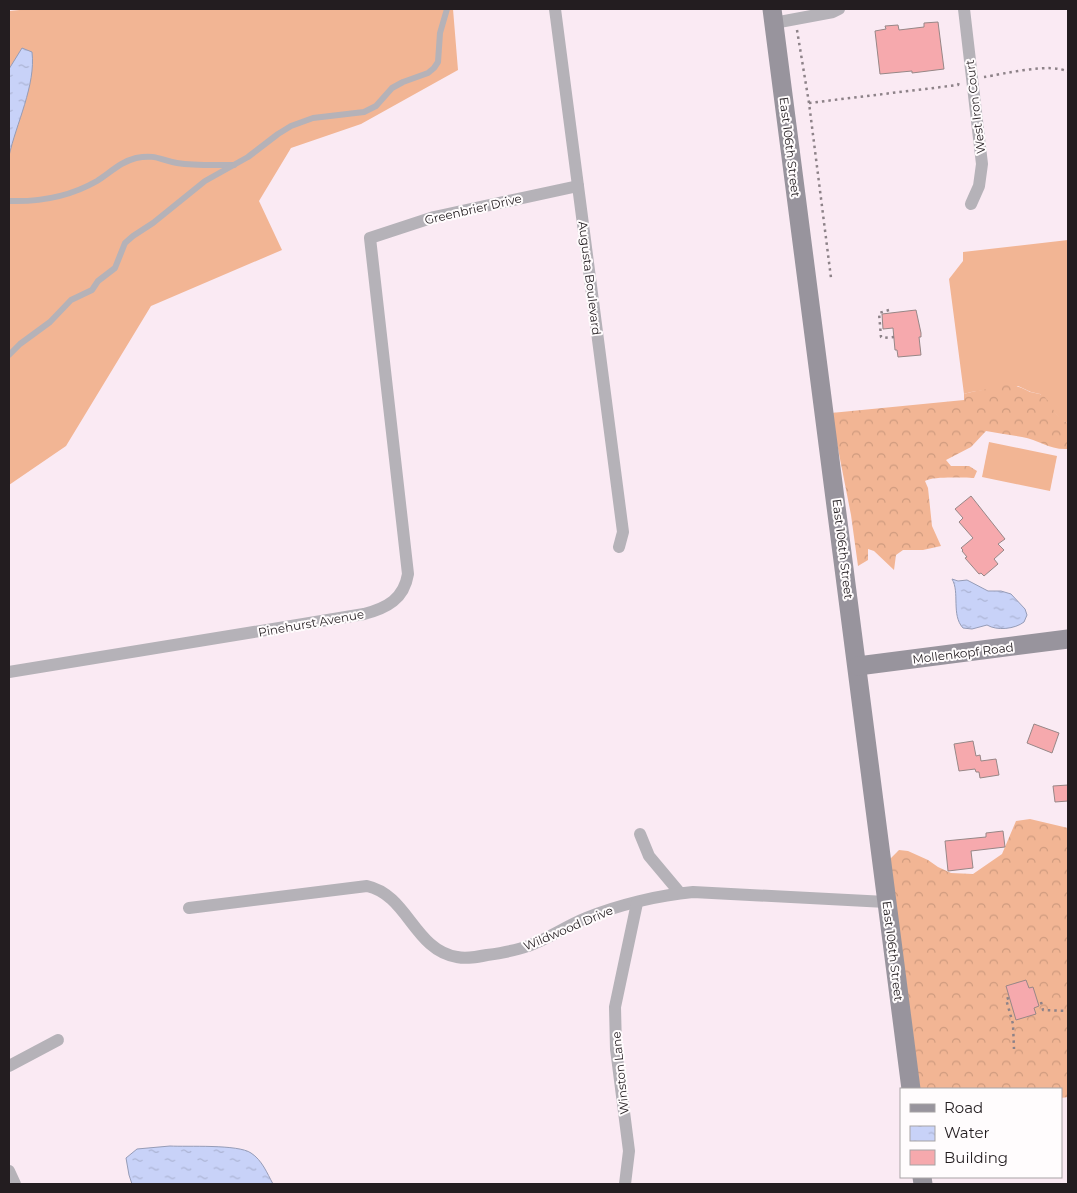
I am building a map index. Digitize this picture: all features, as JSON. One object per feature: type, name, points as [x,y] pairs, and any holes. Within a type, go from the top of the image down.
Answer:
[{"type":"street","name":"Augusta Boulevard","points":[[555,9],[623,532],[619,547]]},
{"type":"street","points":[[773,16],[796,19],[833,12],[839,9]]},
{"type":"street","name":"West Iron Court","points":[[964,9],[982,164],[979,186],[971,204]]},
{"type":"street","name":"East 106th Street","points":[[773,16],[911,1088]]},
{"type":"street","name":"Greenbrier Drive","points":[[370,238],[434,217],[578,186]]},
{"type":"street","name":"Pinehurst Avenue","points":[[9,672],[364,614],[385,607],[404,591],[408,574],[370,238]]},
{"type":"street","name":"Mollenkopf Road","points":[[858,666],[1068,640]]},
{"type":"street","points":[[640,834],[649,856],[680,893]]},
{"type":"street","name":"Wildwood Drive","points":[[189,908],[367,886],[376,888],[389,896],[434,949],[445,954],[467,958],[500,953],[527,946],[586,918],[614,908],[680,893],[693,892],[886,902]]},
{"type":"street","name":"Winston Lane","points":[[625,1184],[629,1151],[616,1049],[615,1007],[637,903]]},
{"type":"street","points":[[9,1066],[58,1040]]},
{"type":"street","points":[[9,1171],[15,1184]]},
{"type":"lane","points":[[9,355],[20,344],[50,322],[71,300],[92,290],[98,281],[116,268],[125,243],[205,181],[235,165],[291,126],[313,118],[364,112],[376,106],[392,88],[428,73],[438,62],[440,33],[447,9]]},
{"type":"lane","points":[[9,201],[35,201],[65,194],[98,180],[120,164],[134,158],[149,156],[190,164],[235,165]]},
{"type":"path","points":[[796,19],[809,103],[831,278]]},
{"type":"path","points":[[809,103],[958,85],[960,81],[1051,68],[1062,69],[1068,72]]},
{"type":"path","points":[[889,310],[879,313],[881,337],[894,337]]},
{"type":"path","points":[[1009,998],[1006,999],[1013,1024],[1014,1048]]},
{"type":"path","points":[[1040,1002],[1043,1010],[1068,1011]]},
{"type":"green space","points":[[30,9],[453,9],[458,70],[361,124],[291,148],[259,201],[282,250],[151,306],[66,446],[9,485],[9,11]]},
{"type":"green space","points":[[1068,240],[1068,423],[1061,420],[1052,410],[1046,399],[1040,394],[1018,386],[964,394],[949,279],[963,261],[963,252]]},
{"type":"green space","points":[[1000,382],[1040,394],[1045,398],[1058,416],[1068,423],[1068,449],[1055,448],[1028,438],[986,431],[971,447],[946,460],[951,466],[969,466],[977,471],[974,478],[942,478],[925,481],[928,488],[932,526],[941,546],[923,550],[903,550],[896,555],[894,570],[874,551],[868,549],[868,560],[858,566],[851,515],[831,413],[964,400],[964,394],[987,389]]},
{"type":"green space","points":[[989,442],[1057,456],[1050,491],[982,477]]},
{"type":"green space","points":[[1030,819],[1068,828],[1068,1097],[1062,1098],[1062,1088],[920,1088],[890,859],[899,850],[908,851],[951,873],[973,874],[1002,854],[1016,821]]},
{"type":"water","points":[[22,48],[32,52],[31,78],[9,156],[9,69]]},
{"type":"water","points":[[952,579],[958,581],[967,580],[988,591],[1001,591],[1011,594],[1025,609],[1027,615],[1024,622],[1006,628],[996,628],[987,625],[972,629],[963,628],[957,617],[955,590]]},
{"type":"water","points":[[170,1146],[224,1147],[244,1150],[258,1159],[273,1184],[132,1184],[126,1158],[137,1149]]},
{"type":"building","points":[[938,22],[944,69],[880,74],[875,31],[886,29],[885,26],[898,25],[899,30],[924,27],[924,23]]},
{"type":"building","points":[[916,310],[921,333],[921,337],[919,337],[921,355],[898,357],[897,350],[895,350],[893,328],[883,329],[882,314]]},
{"type":"building","points":[[971,496],[1005,539],[998,544],[1004,550],[994,559],[998,564],[984,576],[981,573],[979,574],[965,558],[967,557],[961,548],[973,538],[959,522],[963,518],[955,509]]},
{"type":"building","points":[[1034,724],[1059,733],[1052,753],[1027,743]]},
{"type":"building","points":[[973,741],[976,756],[980,755],[981,761],[996,759],[999,775],[980,778],[979,772],[976,772],[975,769],[959,771],[954,744]]},
{"type":"building","points":[[1068,785],[1068,801],[1055,802],[1053,786]]},
{"type":"building","points":[[1003,831],[1005,847],[971,851],[973,868],[948,871],[945,841],[986,837],[986,833]]},
{"type":"building","points":[[1026,980],[1029,988],[1033,987],[1039,1006],[1034,1008],[1036,1014],[1016,1020],[1006,986]]}]
